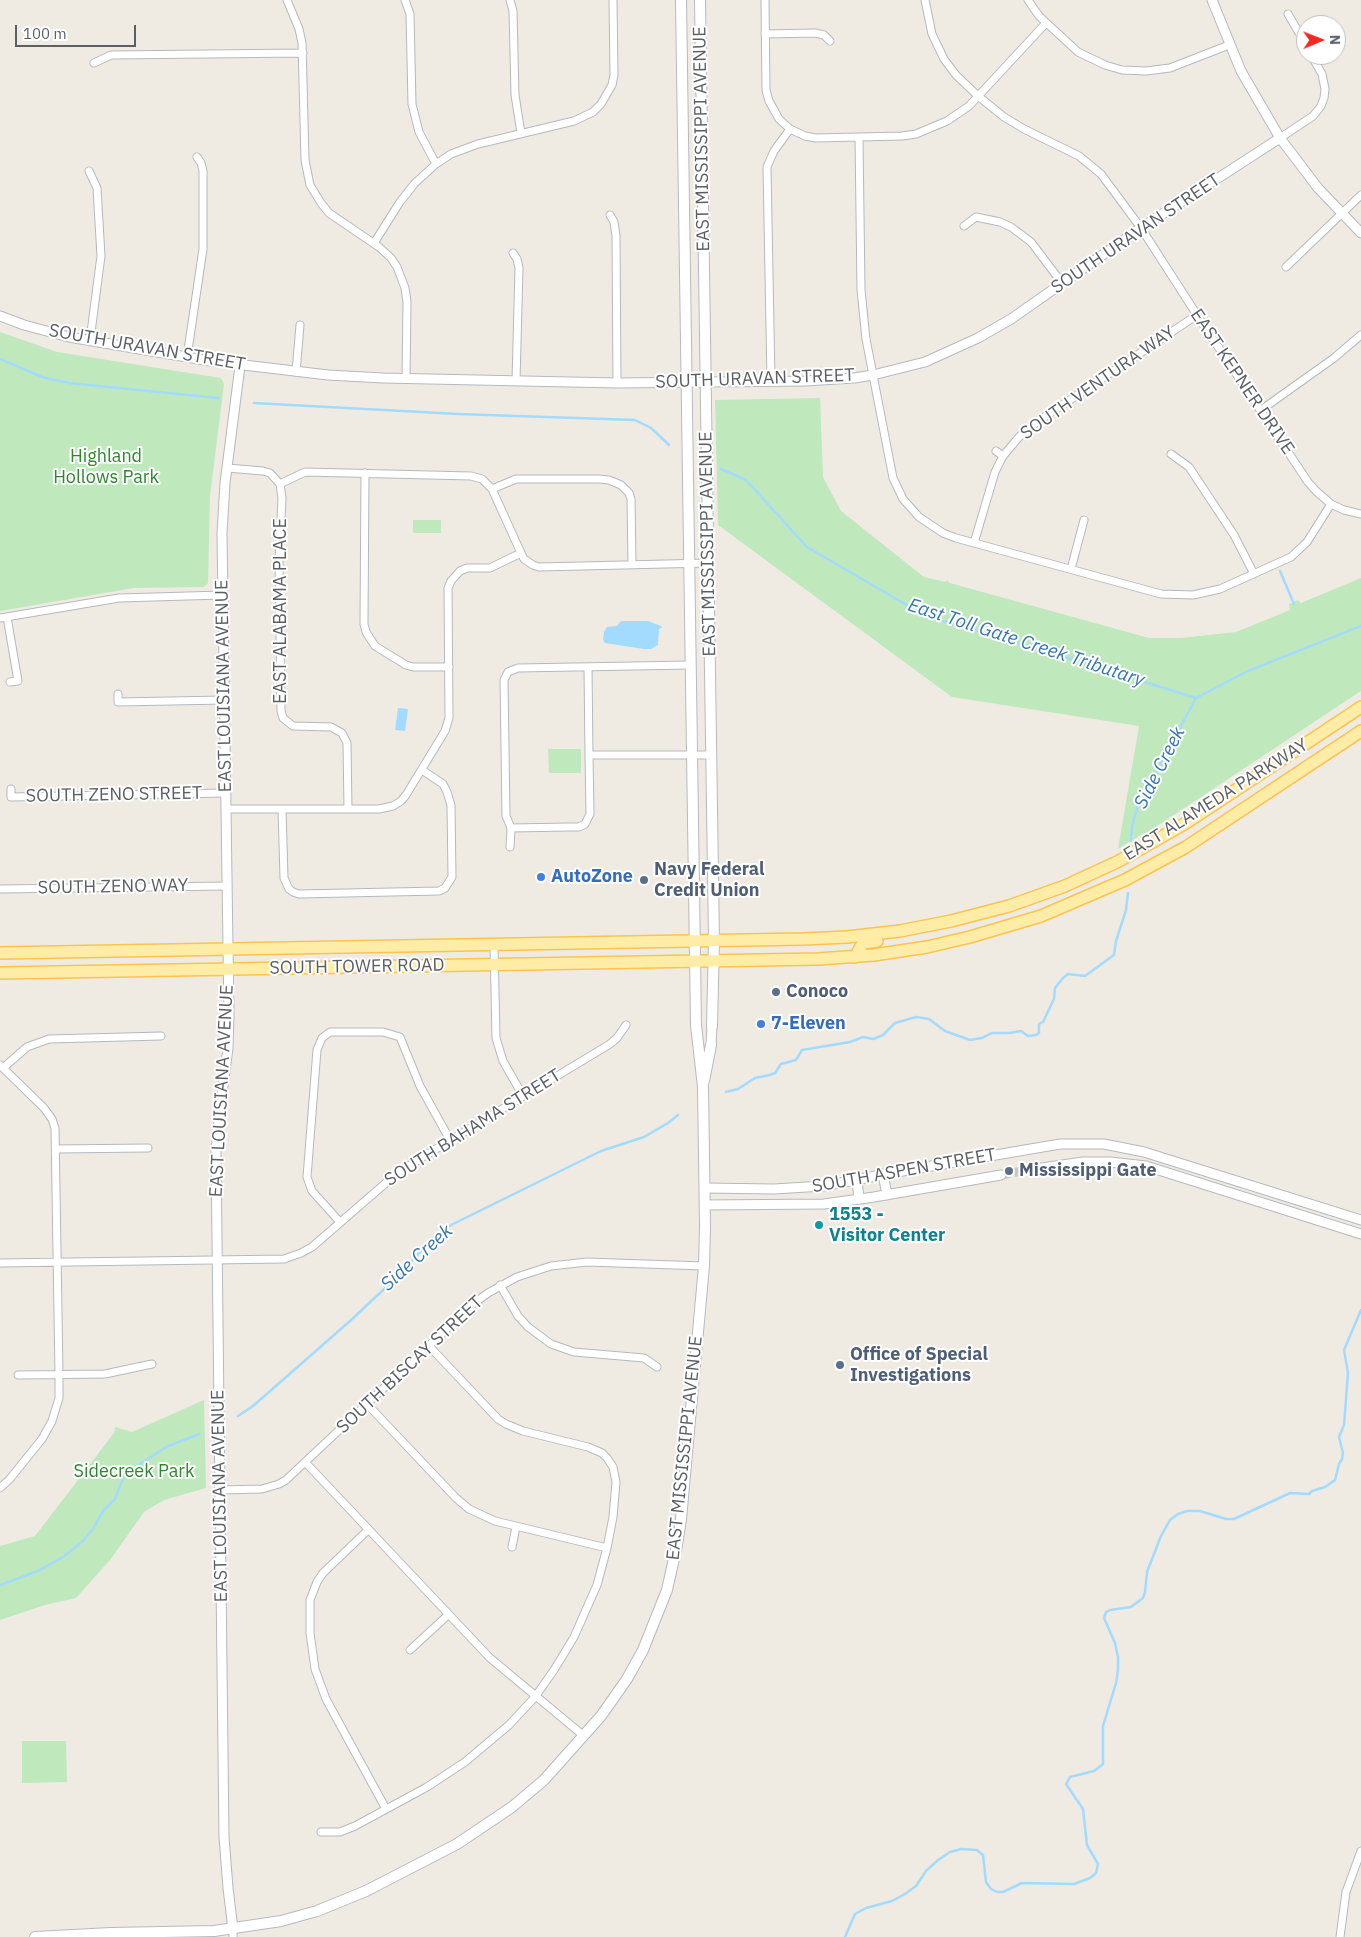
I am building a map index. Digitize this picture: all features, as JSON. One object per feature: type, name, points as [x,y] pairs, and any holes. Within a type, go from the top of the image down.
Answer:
[{"type":"main road","name":"EAST MISSISSIPPI AVENUE","points":[[35,1937],[233,1933],[293,1918],[327,1907],[389,1880],[457,1844],[512,1807],[544,1780],[584,1736],[615,1697],[634,1667],[659,1613],[672,1570],[681,1519],[704,1266],[705,1205],[703,1087],[697,1042],[695,961],[681,0]]},
{"type":"main road","name":"EAST MISSISSIPPI AVENUE","points":[[700,0],[714,941],[712,1026]]},
{"type":"main road","name":"EAST ALAMEDA PARKWAY","points":[[714,941],[831,938],[900,931],[973,916],[1065,886],[1119,861],[1186,823],[1361,707]]},
{"type":"main road","name":"EAST ALAMEDA PARKWAY","points":[[714,960],[855,957],[912,950],[970,937],[1041,916],[1132,877],[1186,847],[1361,731]]},
{"type":"main road","points":[[855,957],[863,943],[906,937],[924,927]]},
{"type":"main road","name":"SOUTH TOWER ROAD","points":[[0,953],[714,941]]},
{"type":"main road","name":"SOUTH TOWER ROAD","points":[[0,973],[714,960]]},
{"type":"main road","name":"EAST MISSISSIPPI AVENUE","points":[[703,1087],[711,1044]]},
{"type":"street","points":[[287,0],[299,29],[303,54],[305,160],[310,185],[321,204],[329,213],[374,243],[391,258],[400,272],[406,288],[407,302],[406,378]]},
{"type":"street","points":[[405,0],[410,14],[410,89],[413,111],[425,145],[436,164]]},
{"type":"street","points":[[510,0],[513,11],[515,95],[521,133]]},
{"type":"street","points":[[374,243],[406,194],[425,173],[451,154],[471,146],[584,117],[593,112],[607,95],[614,75],[613,0]]},
{"type":"street","points":[[765,0],[766,90],[769,101],[779,119],[790,129],[805,136],[816,138],[902,136],[928,129],[958,114],[978,96],[1046,23]]},
{"type":"street","name":"EAST KEPNER DRIVE","points":[[924,0],[932,34],[944,59],[956,75],[978,96],[1010,121],[1073,152],[1093,166],[1142,228],[1197,315],[1308,482],[1331,504],[1344,510],[1361,514]]},
{"type":"street","points":[[1028,0],[1046,23],[1065,41],[1088,58],[1105,65],[1134,71],[1152,71],[1170,68],[1229,45]]},
{"type":"street","points":[[1212,0],[1229,45],[1254,96],[1280,138],[1312,181],[1361,234]]},
{"type":"street","points":[[1288,14],[1296,28]]},
{"type":"street","points":[[765,34],[815,33],[824,36],[830,41]]},
{"type":"street","points":[[94,63],[111,56],[303,54]]},
{"type":"street","name":"SOUTH URAVAN STREET","points":[[0,316],[36,328],[90,340],[240,366],[296,372],[406,378],[617,382],[835,380],[873,375],[925,362],[961,347],[1003,324],[1142,228],[1313,116],[1321,106],[1325,89],[1322,74],[1317,65]]},
{"type":"street","points":[[771,381],[768,167],[774,151],[790,129]]},
{"type":"street","points":[[859,138],[862,305],[873,375],[893,478],[903,499],[918,518],[943,533],[974,543],[1161,594],[1177,596],[1209,592],[1284,560],[1298,551],[1307,542],[1331,504]]},
{"type":"street","points":[[187,357],[203,249],[203,171],[201,163],[196,157]]},
{"type":"street","points":[[89,171],[97,188],[101,256],[90,340]]},
{"type":"street","points":[[1286,267],[1361,195]]},
{"type":"street","points":[[610,215],[614,222],[616,236],[617,382]]},
{"type":"street","points":[[964,226],[976,217],[1000,222],[1011,227],[1031,242],[1062,283]]},
{"type":"street","points":[[513,253],[519,268],[516,381]]},
{"type":"street","name":"SOUTH VENTURA WAY","points":[[974,543],[990,483],[1003,456],[1019,437],[1033,425],[1197,315]]},
{"type":"street","points":[[296,372],[300,325]]},
{"type":"street","points":[[1260,410],[1327,364],[1361,335]]},
{"type":"street","name":"EAST LOUISIANA AVENUE","points":[[233,1933],[224,1837],[216,1143],[228,1048],[222,533],[227,468],[240,366]]},
{"type":"street","points":[[996,451],[1003,456]]},
{"type":"street","points":[[1171,454],[1189,467],[1234,535],[1254,574]]},
{"type":"street","points":[[227,468],[263,471],[270,474],[280,484],[305,472],[471,476],[482,479],[492,489],[521,553],[527,562],[539,566],[708,563]]},
{"type":"street","points":[[365,473],[364,624],[366,632],[375,646],[406,665],[448,667]]},
{"type":"street","points":[[492,489],[516,479],[599,479],[621,484],[629,493],[631,500],[632,564]]},
{"type":"street","name":"EAST ALABAMA PLACE","points":[[280,484],[282,498],[278,561],[281,711],[283,718],[293,726],[332,727],[342,733],[347,743],[348,809]]},
{"type":"street","points":[[1071,569],[1084,520]]},
{"type":"street","points":[[226,809],[380,809],[393,806],[406,795],[446,731],[449,718],[448,588],[450,581],[466,568],[490,568],[521,553]]},
{"type":"street","points":[[10,682],[18,681],[4,618],[119,598],[222,595]]},
{"type":"street","points":[[510,847],[511,828],[506,816],[504,680],[508,672],[518,668],[690,665]]},
{"type":"street","points":[[511,828],[579,827],[585,824],[590,814],[588,668]]},
{"type":"street","points":[[118,694],[118,702],[224,700]]},
{"type":"street","points":[[589,756],[711,754]]},
{"type":"street","points":[[282,810],[284,878],[285,884],[294,892],[299,894],[440,891],[450,883],[452,877],[451,806],[448,792],[443,784],[422,770]]},
{"type":"street","name":"SOUTH ZENO STREET","points":[[11,789],[11,797],[225,793]]},
{"type":"street","name":"SOUTH ZENO WAY","points":[[0,889],[227,886]]},
{"type":"street","points":[[494,944],[496,1038],[503,1061],[523,1096]]},
{"type":"street","name":"SOUTH BAHAMA STREET","points":[[0,1262],[284,1259],[293,1257],[312,1247],[394,1175],[610,1044],[618,1038],[626,1025]]},
{"type":"street","name":"EAST MISSISSIPPI AVENUE","points":[[711,1044],[712,1026]]},
{"type":"street","points":[[340,1222],[312,1191],[306,1177],[317,1050],[322,1038],[330,1032],[382,1032],[400,1037],[420,1086],[450,1140]]},
{"type":"street","points":[[0,1488],[9,1480],[42,1439],[52,1421],[58,1398],[55,1128],[49,1114],[2,1066],[27,1047],[49,1039],[161,1036]]},
{"type":"street","name":"SOUTH ASPEN STREET","points":[[705,1188],[813,1187],[1060,1144],[1104,1144],[1144,1152],[1361,1220]]},
{"type":"street","points":[[56,1149],[148,1148]]},
{"type":"street","points":[[1028,1170],[1083,1162],[1110,1162],[1146,1166],[1361,1234]]},
{"type":"street","points":[[883,1174],[887,1195]]},
{"type":"street","name":"SOUTH ASPEN STREET","points":[[705,1205],[808,1205],[887,1195],[1001,1175]]},
{"type":"street","points":[[856,1180],[860,1199]]},
{"type":"street","name":"SOUTH BISCAY STREET","points":[[220,1490],[270,1488],[286,1480],[473,1304],[500,1285],[533,1271],[569,1263],[704,1266]]},
{"type":"street","points":[[500,1285],[518,1316],[528,1327],[551,1344],[574,1352],[644,1358],[657,1367]]},
{"type":"street","points":[[321,1832],[340,1832],[355,1826],[427,1787],[466,1762],[509,1725],[535,1697],[565,1654],[583,1620],[597,1585],[608,1548],[616,1482],[613,1467],[607,1458],[595,1449],[523,1431],[498,1419],[429,1346]]},
{"type":"street","points":[[18,1375],[105,1374],[152,1364]]},
{"type":"street","points":[[367,1404],[456,1498],[484,1517],[516,1527],[608,1548]]},
{"type":"street","points":[[305,1462],[490,1658],[584,1736]]},
{"type":"street","points":[[512,1547],[516,1527]]},
{"type":"street","points":[[368,1530],[323,1573],[317,1582],[310,1600],[310,1634],[315,1669],[326,1699],[386,1809]]},
{"type":"street","points":[[410,1650],[448,1615]]},
{"type":"street","points":[[1340,1937],[1346,1892],[1361,1851]]},
{"type":"green space","name":"Highland Hollows Park","points":[[0,332],[57,352],[221,378],[224,384],[210,496],[208,583],[204,587],[134,588],[0,611]]},
{"type":"green space","points":[[820,398],[823,477],[841,511],[924,577],[946,582],[947,580],[950,583],[1149,638],[1181,638],[1236,632],[1290,610],[1289,604],[1298,600],[1301,603],[1361,578],[1361,691],[1145,834],[1118,849],[1139,726],[952,697],[718,525],[715,400]]},
{"type":"green space","points":[[413,520],[441,520],[441,533],[413,533]]},
{"type":"green space","points":[[548,749],[581,749],[581,773],[549,773]]},
{"type":"green space","name":"Sidecreek Park","points":[[204,1400],[206,1488],[164,1500],[144,1512],[110,1560],[76,1598],[45,1605],[0,1620],[0,1546],[35,1536],[114,1433],[115,1427],[132,1432]]},
{"type":"green space","points":[[22,1741],[66,1741],[67,1782],[22,1783]]},
{"type":"water","points":[[621,621],[648,621],[661,626],[662,628],[659,629],[658,645],[651,649],[644,649],[605,643],[603,640],[604,632],[607,627],[617,626]]},
{"type":"water","points":[[398,708],[408,709],[405,731],[395,730]]},
{"type":"waterway","points":[[0,359],[42,377],[69,383],[218,398]]},
{"type":"waterway","points":[[254,403],[458,414],[635,420],[651,428],[669,445]]},
{"type":"waterway","name":"East Toll Gate Creek Tributary","points":[[721,469],[746,480],[807,547],[917,611],[935,619],[994,635],[1196,698],[1248,671],[1361,626]]},
{"type":"waterway","points":[[1280,571],[1294,604]]},
{"type":"waterway","name":"Side Creek","points":[[1131,841],[1132,826],[1138,805],[1196,698]]},
{"type":"waterway","name":"Side Creek","points":[[726,1092],[738,1089],[755,1078],[775,1073],[781,1064],[796,1060],[802,1050],[850,1042],[863,1037],[873,1039],[883,1035],[895,1023],[916,1017],[929,1019],[945,1031],[970,1040],[982,1038],[992,1033],[1021,1031],[1028,1036],[1036,1035],[1039,1033],[1039,1024],[1043,1022],[1054,999],[1055,988],[1063,978],[1068,974],[1085,976],[1114,955],[1116,941],[1126,910],[1128,893]]},
{"type":"waterway","name":"Side Creek","points":[[238,1416],[253,1406],[350,1321],[395,1279],[434,1237],[449,1226],[601,1151],[644,1137],[678,1115]]},
{"type":"waterway","points":[[845,1937],[855,1914],[866,1908],[892,1901],[905,1894],[916,1886],[926,1871],[938,1860],[950,1852],[961,1849],[977,1850],[983,1855],[986,1882],[991,1889],[997,1892],[1003,1892],[1022,1883],[1074,1884],[1090,1878],[1096,1873],[1098,1864],[1087,1845],[1083,1809],[1066,1784],[1070,1777],[1094,1771],[1103,1764],[1103,1726],[1118,1670],[1115,1643],[1104,1618],[1106,1612],[1131,1607],[1143,1598],[1147,1572],[1161,1536],[1170,1520],[1178,1514],[1187,1511],[1200,1511],[1226,1519],[1234,1519],[1290,1493],[1309,1494],[1335,1480],[1343,1453],[1339,1437],[1344,1425],[1348,1373],[1344,1350],[1361,1310]]},
{"type":"waterway","name":"Side Creek","points":[[0,1585],[38,1571],[63,1557],[83,1541],[93,1529],[103,1511],[115,1499],[127,1473],[166,1447],[199,1434]]},
{"type":"tunnel","points":[[1001,1175],[1028,1170]]},
{"type":"place","name":"AutoZone","points":[[541,877]]},
{"type":"place","name":"Navy Federal Credit Union","points":[[644,880]]},
{"type":"place","name":"Conoco","points":[[776,992]]},
{"type":"place","name":"7-Eleven","points":[[761,1024]]},
{"type":"place","name":"Mississippi Gate","points":[[1009,1171]]},
{"type":"place","name":"1553 - Visitor Center","points":[[819,1225]]},
{"type":"place","name":"Office of Special Investigations","points":[[840,1365]]}]
